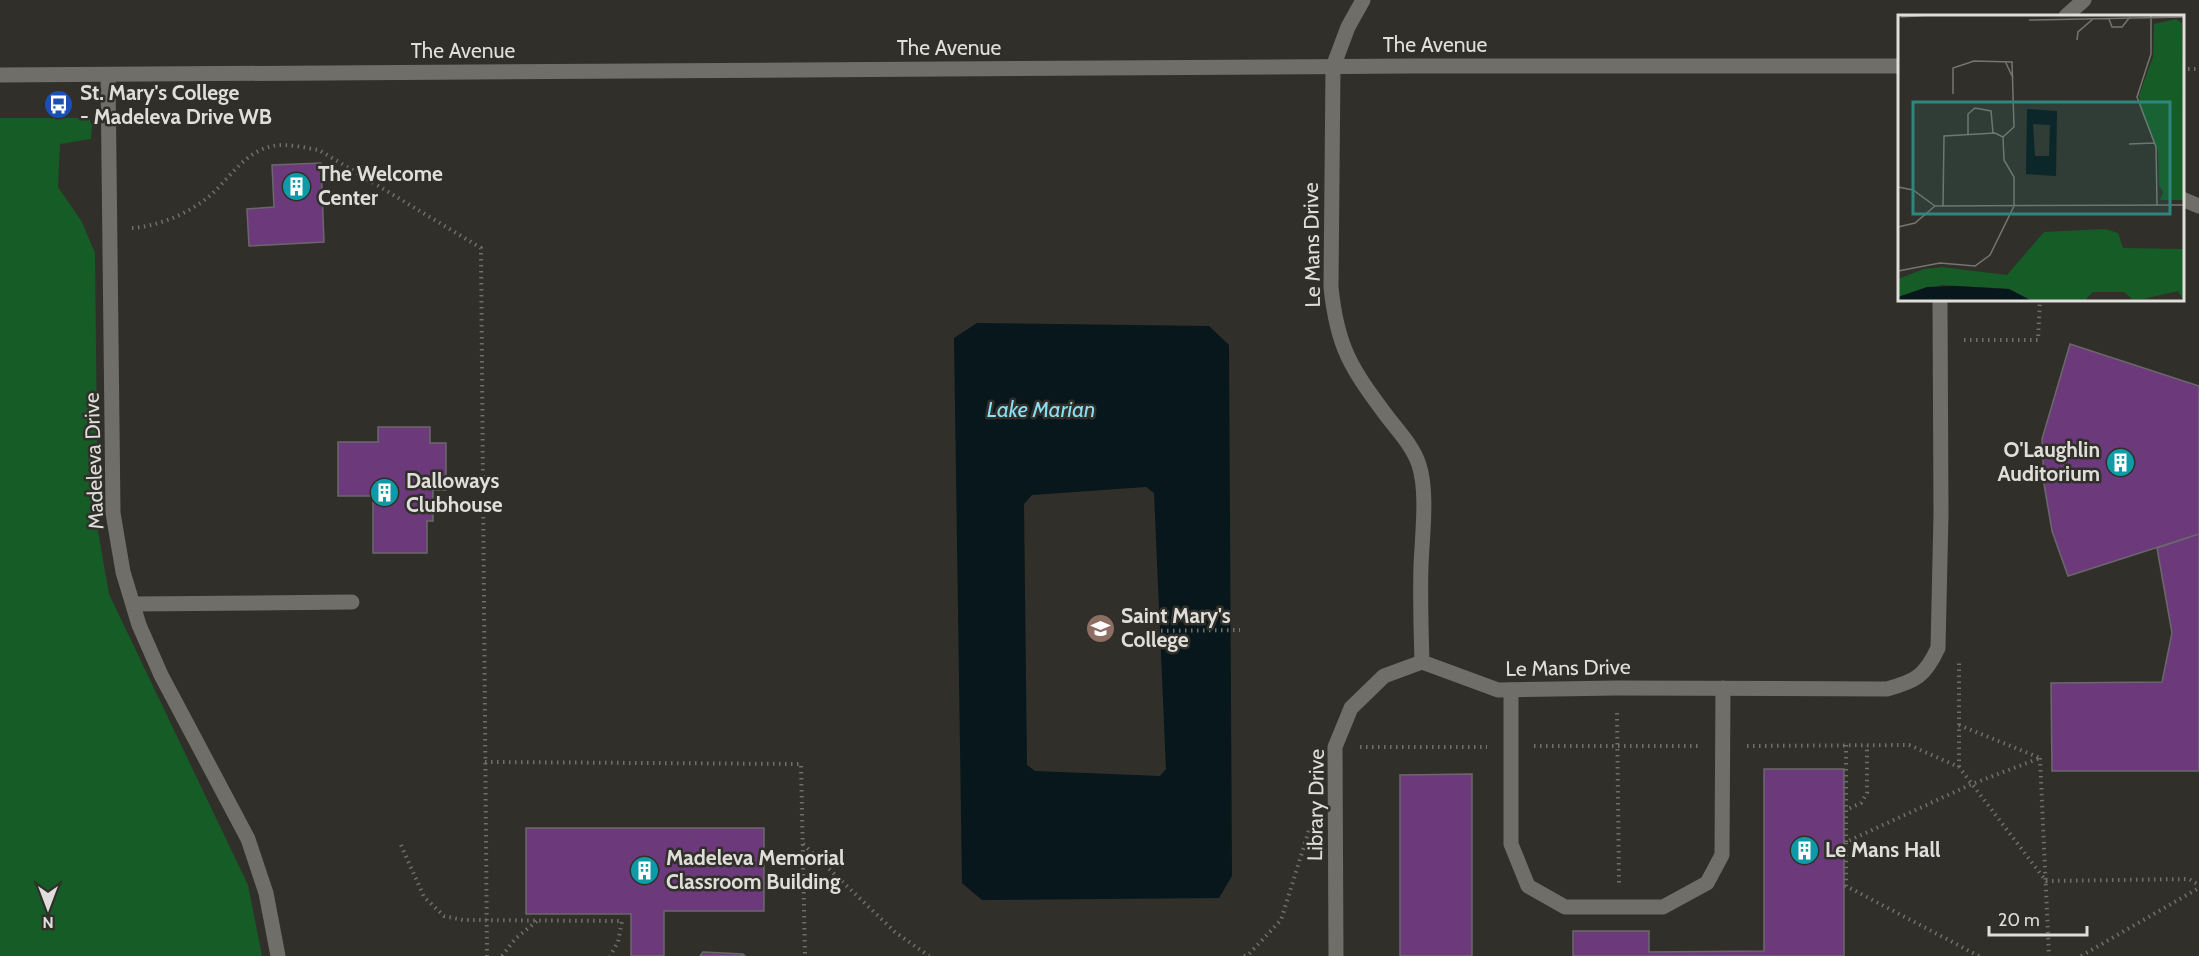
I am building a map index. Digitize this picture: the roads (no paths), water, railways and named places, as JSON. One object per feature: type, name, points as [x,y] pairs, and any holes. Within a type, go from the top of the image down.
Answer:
[{"type":"street","points":[[1333,67],[1348,27],[1363,0]]},
{"type":"street","points":[[2067,15],[2084,0]]},
{"type":"street","name":"The Avenue","points":[[0,75],[1898,66]]},
{"type":"street","name":"Le Mans Drive","points":[[1333,67],[1331,287],[1334,319],[1342,348],[1359,379],[1412,449],[1419,466],[1423,504],[1420,594],[1422,662],[1498,690],[1887,689],[1909,683],[1929,667],[1938,648],[1941,514],[1940,302]]},
{"type":"street","name":"Madeleva Drive","points":[[108,75],[113,513],[123,572],[139,625],[161,675],[248,839],[267,893],[278,956]]},
{"type":"street","points":[[2184,200],[2199,206]]},
{"type":"street","points":[[133,604],[352,602]]},
{"type":"street","name":"Library Drive","points":[[1336,956],[1335,747],[1351,708],[1384,676],[1422,662]]},
{"type":"street","points":[[1511,690],[1511,844],[1528,886],[1565,907],[1663,907],[1707,883],[1722,855],[1723,688]]},
{"type":"water","name":"Lake Marian","points":[[977,323],[1209,326],[1229,345],[1232,876],[1219,898],[982,900],[962,883],[954,338]],"holes":[[[1146,487],[1154,493],[1166,769],[1160,776],[1035,771],[1027,765],[1024,504],[1032,495]]]},
{"type":"place","name":"St. Mary's College - Madeleva Drive WB","points":[[59,105]]},
{"type":"place","name":"The Welcome Center","points":[[297,186]]},
{"type":"place","name":"O'Laughlin Auditorium","points":[[2121,462]]},
{"type":"place","name":"Dalloways Clubhouse","points":[[385,493]]},
{"type":"place","name":"Saint Mary's College","points":[[1100,628]]},
{"type":"place","name":"Le Mans Hall","points":[[1804,850]]},
{"type":"place","name":"Madeleva Memorial Classroom Building","points":[[645,870]]}]
